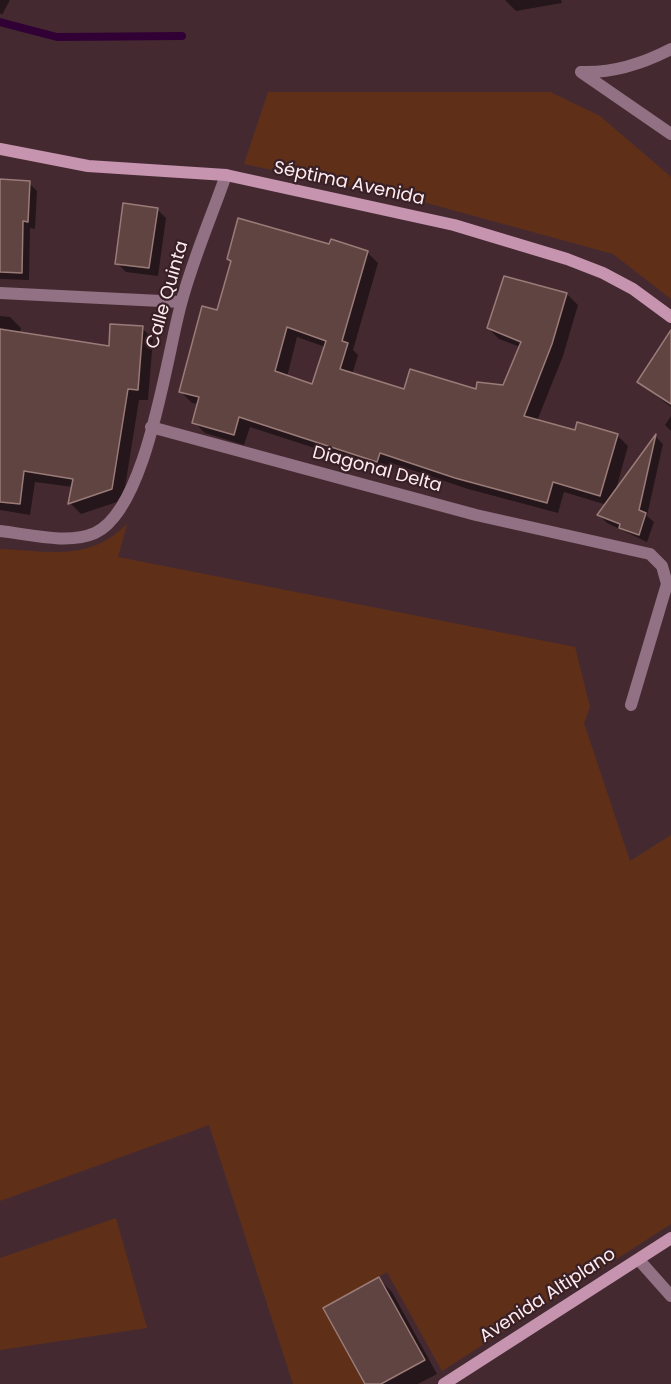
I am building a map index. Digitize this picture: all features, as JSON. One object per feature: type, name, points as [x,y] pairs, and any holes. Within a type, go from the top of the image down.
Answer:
[{"type":"street","points":[[671,49],[657,57],[602,73],[581,72],[671,134]]},
{"type":"street","name":"Séptima Avenida","points":[[0,149],[88,166],[226,175],[454,225],[567,259],[603,273],[633,289],[671,317]]},
{"type":"street","name":"Calle Quinta","points":[[151,427],[181,302],[226,175]]},
{"type":"street","points":[[0,293],[181,302]]},
{"type":"street","points":[[0,531],[73,538],[94,533],[112,521],[127,499],[142,461],[151,427]]},
{"type":"street","name":"Diagonal Delta","points":[[151,427],[476,515],[650,554],[662,566],[667,584],[631,705]]},
{"type":"street","name":"Avenida Altiplano","points":[[444,1384],[671,1238]]},
{"type":"street","points":[[639,1260],[671,1296]]},
{"type":"shaded area","points":[[268,92],[550,92],[600,116],[671,177],[671,299],[613,254],[423,202],[244,164]]},
{"type":"shaded area","points":[[127,524],[118,557],[575,647],[590,707],[584,723],[630,861],[671,835],[671,1224],[442,1371],[387,1272],[323,1308],[364,1384],[293,1384],[209,1125],[0,1201],[0,549],[68,552],[98,544],[113,536]]},
{"type":"shaded area","points":[[116,1218],[147,1328],[0,1350],[0,1258]]},
{"type":"building","points":[[0,179],[30,181],[28,222],[23,221],[22,273],[0,272]]},
{"type":"building","points":[[123,203],[158,208],[149,268],[115,264]]},
{"type":"building","points":[[238,218],[329,244],[331,239],[368,251],[342,341],[348,343],[340,369],[404,389],[410,369],[476,389],[477,382],[503,385],[521,342],[487,328],[504,276],[567,293],[552,344],[524,416],[575,430],[577,422],[618,434],[600,496],[553,482],[547,503],[455,478],[380,453],[377,462],[239,417],[234,435],[192,423],[199,397],[179,392],[202,306],[217,310],[231,261],[227,259]],"holes":[[[287,327],[326,341],[312,384],[275,371]]]},
{"type":"building","points":[[110,324],[143,326],[138,390],[128,389],[112,489],[68,504],[73,479],[24,471],[20,504],[0,502],[0,329],[109,346]]},
{"type":"building","points":[[671,330],[671,404],[637,382]]},
{"type":"building","points":[[656,434],[639,510],[646,513],[639,535],[619,528],[620,524],[597,515]]},
{"type":"building","points":[[379,1277],[425,1360],[381,1384],[365,1384],[323,1308]]},
{"type":"waterway","points":[[0,22],[57,37],[182,36]]}]
